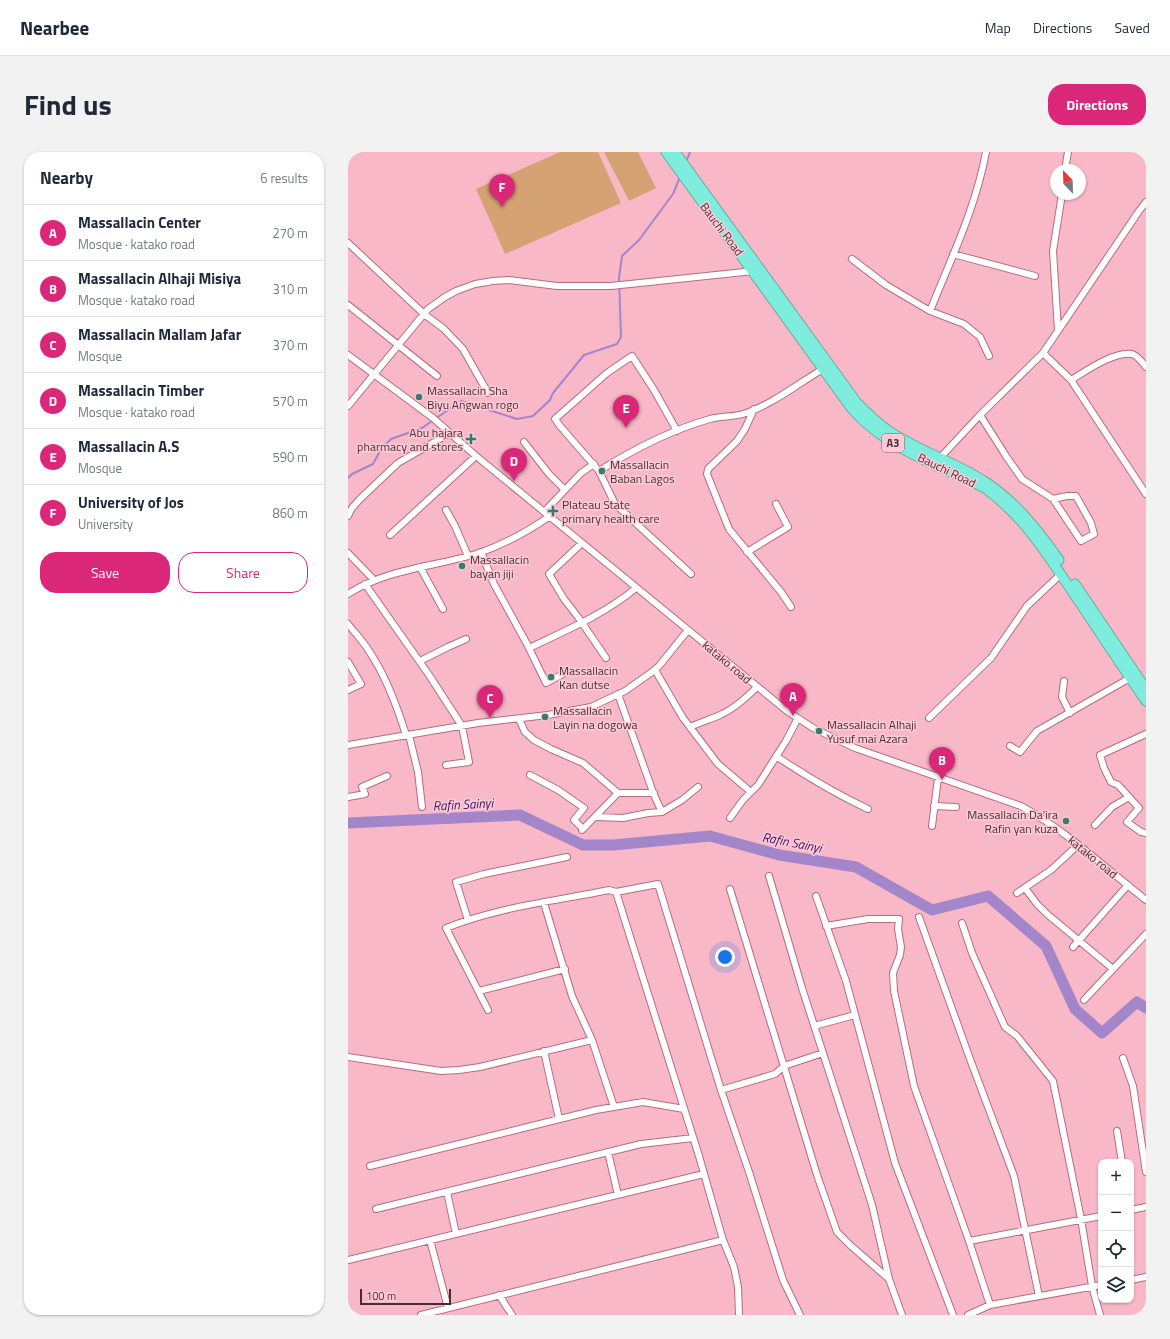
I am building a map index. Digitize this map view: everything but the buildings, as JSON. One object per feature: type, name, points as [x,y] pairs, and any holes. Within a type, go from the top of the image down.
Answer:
[{"type":"highway","name":"Bauchi Road","points":[[666,152],[857,403],[888,430],[996,496],[1030,532],[1061,574],[1146,701]]},
{"type":"highway","name":"Bauchi Road","points":[[675,152],[852,409],[867,424],[899,446],[968,471],[995,488],[1009,500],[1037,530],[1146,689]]},
{"type":"street","points":[[930,311],[969,214],[983,171],[986,152]]},
{"type":"street","points":[[1066,164],[1068,152]]},
{"type":"street","points":[[1058,330],[1053,251],[1061,200]]},
{"type":"street","points":[[937,461],[980,415],[1043,353],[1139,210],[1146,202]]},
{"type":"street","points":[[1139,210],[1146,214]]},
{"type":"street","points":[[348,243],[424,314],[444,329],[463,349],[488,393]]},
{"type":"street","points":[[953,254],[1035,276]]},
{"type":"street","points":[[852,259],[886,285],[930,311],[964,324],[980,337],[989,356]]},
{"type":"street","points":[[348,406],[433,305],[456,291],[475,284],[509,280],[557,286],[611,286],[756,270]]},
{"type":"street","points":[[348,305],[437,376]]},
{"type":"street","points":[[1043,353],[1071,380],[1146,494]]},
{"type":"street","points":[[1071,380],[1095,365],[1120,355],[1134,354],[1146,367]]},
{"type":"street","name":"katako road","points":[[348,355],[433,418],[476,456],[787,711],[813,728],[855,748],[1021,806],[1060,830],[1146,900]]},
{"type":"street","points":[[678,431],[632,356],[607,373],[555,419],[599,471],[615,504],[690,574]]},
{"type":"street","points":[[599,471],[625,455],[655,440],[711,419],[744,414],[765,405],[823,369]]},
{"type":"street","points":[[754,410],[745,429],[737,441],[708,469],[707,474],[729,529],[781,592],[791,608]]},
{"type":"street","points":[[980,415],[1022,479],[1053,499],[1081,541],[1094,534],[1091,523],[1076,496],[1053,499]]},
{"type":"street","points":[[348,516],[352,508],[360,499],[398,463],[450,433]]},
{"type":"street","points":[[524,442],[549,474],[565,490]]},
{"type":"street","points":[[390,535],[476,456]]},
{"type":"street","points":[[348,594],[374,580],[481,552],[522,534],[547,514],[565,490],[582,473],[594,464]]},
{"type":"street","points":[[747,552],[788,527],[776,504]]},
{"type":"street","points":[[446,510],[455,526],[468,556]]},
{"type":"street","points":[[582,543],[549,574],[564,600],[582,622],[606,658]]},
{"type":"street","points":[[481,552],[494,584],[529,648],[546,683],[567,671]]},
{"type":"street","points":[[348,553],[374,580]]},
{"type":"street","points":[[420,567],[443,610]]},
{"type":"street","points":[[929,718],[991,658],[1027,606],[1061,574]]},
{"type":"street","points":[[365,584],[420,662],[462,726],[469,762],[446,765]]},
{"type":"street","points":[[529,648],[582,622],[620,601],[636,588]]},
{"type":"street","points":[[348,624],[369,650],[399,712],[408,735],[418,772],[422,807]]},
{"type":"street","points":[[348,745],[462,726],[582,709],[626,690],[654,670],[688,630]]},
{"type":"street","points":[[420,662],[448,647],[466,640]]},
{"type":"street","points":[[348,662],[361,684],[348,690]]},
{"type":"street","points":[[654,670],[690,727],[718,764],[751,792]]},
{"type":"street","points":[[1010,746],[1020,752],[1037,731],[1130,678]]},
{"type":"street","points":[[1064,681],[1062,697],[1070,713]]},
{"type":"street","points":[[690,727],[728,711],[746,698],[757,687]]},
{"type":"street","points":[[618,694],[662,812]]},
{"type":"street","points":[[730,818],[758,785],[798,718]]},
{"type":"street","points":[[519,719],[525,732],[534,740],[584,763],[618,793],[654,793]]},
{"type":"street","points":[[1146,734],[1100,755],[1104,768],[1111,782],[1118,784],[1139,808],[1127,822],[1141,832],[1146,833]]},
{"type":"street","points":[[776,756],[835,793],[868,809]]},
{"type":"street","points":[[530,775],[558,790],[584,808],[574,820],[582,830],[587,823],[596,817],[618,793]]},
{"type":"street","points":[[348,797],[365,794],[362,787],[387,776]]},
{"type":"street","points":[[932,826],[938,778]]},
{"type":"street","points":[[596,817],[623,818],[662,812],[682,800],[698,787]]},
{"type":"street","points":[[1095,825],[1112,807],[1128,797]]},
{"type":"street","points":[[934,806],[956,807]]},
{"type":"street","points":[[1017,893],[1051,870],[1078,845]]},
{"type":"street","points":[[468,920],[456,882],[484,874],[567,857]]},
{"type":"street","points":[[769,876],[814,1026],[872,1205],[889,1279],[902,1315]]},
{"type":"street","points":[[488,1010],[446,928],[503,910],[609,890],[616,892],[658,884],[721,1090],[783,1280],[800,1315]]},
{"type":"street","points":[[1073,947],[1128,885]]},
{"type":"street","points":[[1024,888],[1047,914],[1113,969]]},
{"type":"street","points":[[730,889],[817,1175],[837,1232],[889,1279]]},
{"type":"street","points":[[616,892],[693,1138],[723,1240],[734,1267],[738,1287],[739,1315]]},
{"type":"street","points":[[816,896],[846,981],[896,1163],[953,1315]]},
{"type":"street","points":[[544,903],[572,996],[592,1040],[614,1107]]},
{"type":"street","points":[[919,916],[1014,1176],[1039,1296]]},
{"type":"street","points":[[826,926],[868,919],[899,919],[898,930],[901,947],[893,973],[894,991],[914,1086],[990,1305]]},
{"type":"street","points":[[962,924],[972,953],[1005,1027],[1017,1036],[1053,1081],[1081,1219],[1092,1286],[1100,1315]]},
{"type":"street","points":[[1084,1000],[1146,934]]},
{"type":"street","points":[[479,991],[565,969]]},
{"type":"street","points":[[814,1026],[855,1014]]},
{"type":"street","points":[[348,1057],[441,1071],[459,1070],[480,1067],[592,1040]]},
{"type":"street","points":[[544,1052],[559,1119]]},
{"type":"street","points":[[721,1090],[775,1074],[784,1066],[823,1053]]},
{"type":"street","points":[[1123,1058],[1133,1086],[1146,1172]]},
{"type":"street","points":[[370,1166],[559,1119],[614,1107],[643,1102],[684,1109]]},
{"type":"street","points":[[1117,1131],[1122,1159]]},
{"type":"street","points":[[376,1209],[641,1144],[693,1138]]},
{"type":"street","points":[[608,1152],[618,1195]]},
{"type":"street","points":[[348,1260],[704,1174]]},
{"type":"street","points":[[447,1192],[456,1234]]},
{"type":"street","points":[[1134,1209],[1146,1209]]},
{"type":"street","points":[[969,1241],[1098,1216]]},
{"type":"street","points":[[430,1240],[448,1308]]},
{"type":"street","points":[[421,1315],[723,1240]]},
{"type":"street","points":[[1134,1279],[1146,1277]]},
{"type":"street","points":[[968,1315],[990,1305],[1098,1285]]},
{"type":"street","points":[[499,1295],[512,1315]]},
{"type":"shaded area","points":[[560,152],[598,152],[621,203],[505,254],[476,189]]},
{"type":"shaded area","points":[[604,152],[638,152],[656,188],[629,201]]},
{"type":"waterway","points":[[686,162],[690,152]]},
{"type":"waterway","points":[[348,478],[352,474],[373,464],[381,449],[391,439],[422,428],[461,401],[517,419],[533,416],[550,400],[553,393],[584,355],[617,344],[621,337],[619,278],[622,256],[639,240],[673,194],[680,177]]},
{"type":"waterway","name":"Rafin Sainyi","points":[[348,823],[520,815],[583,845],[613,845],[710,836],[779,855],[856,867],[932,910],[988,896],[1046,946],[1075,1009],[1102,1033],[1137,1002],[1146,1008]]},
{"type":"place","name":"University of Jos","points":[[502,207]]},
{"type":"place","name":"Massallacin Sha Biyu Angwan rogo","points":[[419,397]]},
{"type":"place","name":"Massallacin A.S","points":[[626,428]]},
{"type":"place","name":"Abu hajara pharmacy and stores","points":[[471,439]]},
{"type":"place","name":"Massallacin Baban Lagos","points":[[602,471]]},
{"type":"place","name":"Massallacin Timber","points":[[514,481]]},
{"type":"place","name":"Plateau State primary health care","points":[[553,511]]},
{"type":"place","name":"Massallacin bayan jiji","points":[[462,566]]},
{"type":"place","name":"Massallacin Kan dutse","points":[[551,677]]},
{"type":"place","name":"Massallacin Center","points":[[793,716]]},
{"type":"place","name":"Massallacin Layin na dogowa","points":[[545,717]]},
{"type":"place","name":"Massallacin Mallam Jafar","points":[[490,718]]},
{"type":"place","name":"Massallacin Alhaji Yusuf mai Azara","points":[[819,731]]},
{"type":"place","name":"Massallacin Alhaji Misiya","points":[[942,780]]},
{"type":"place","name":"Massallacin Da'ira Rafin yan kuza","points":[[1066,821]]}]
